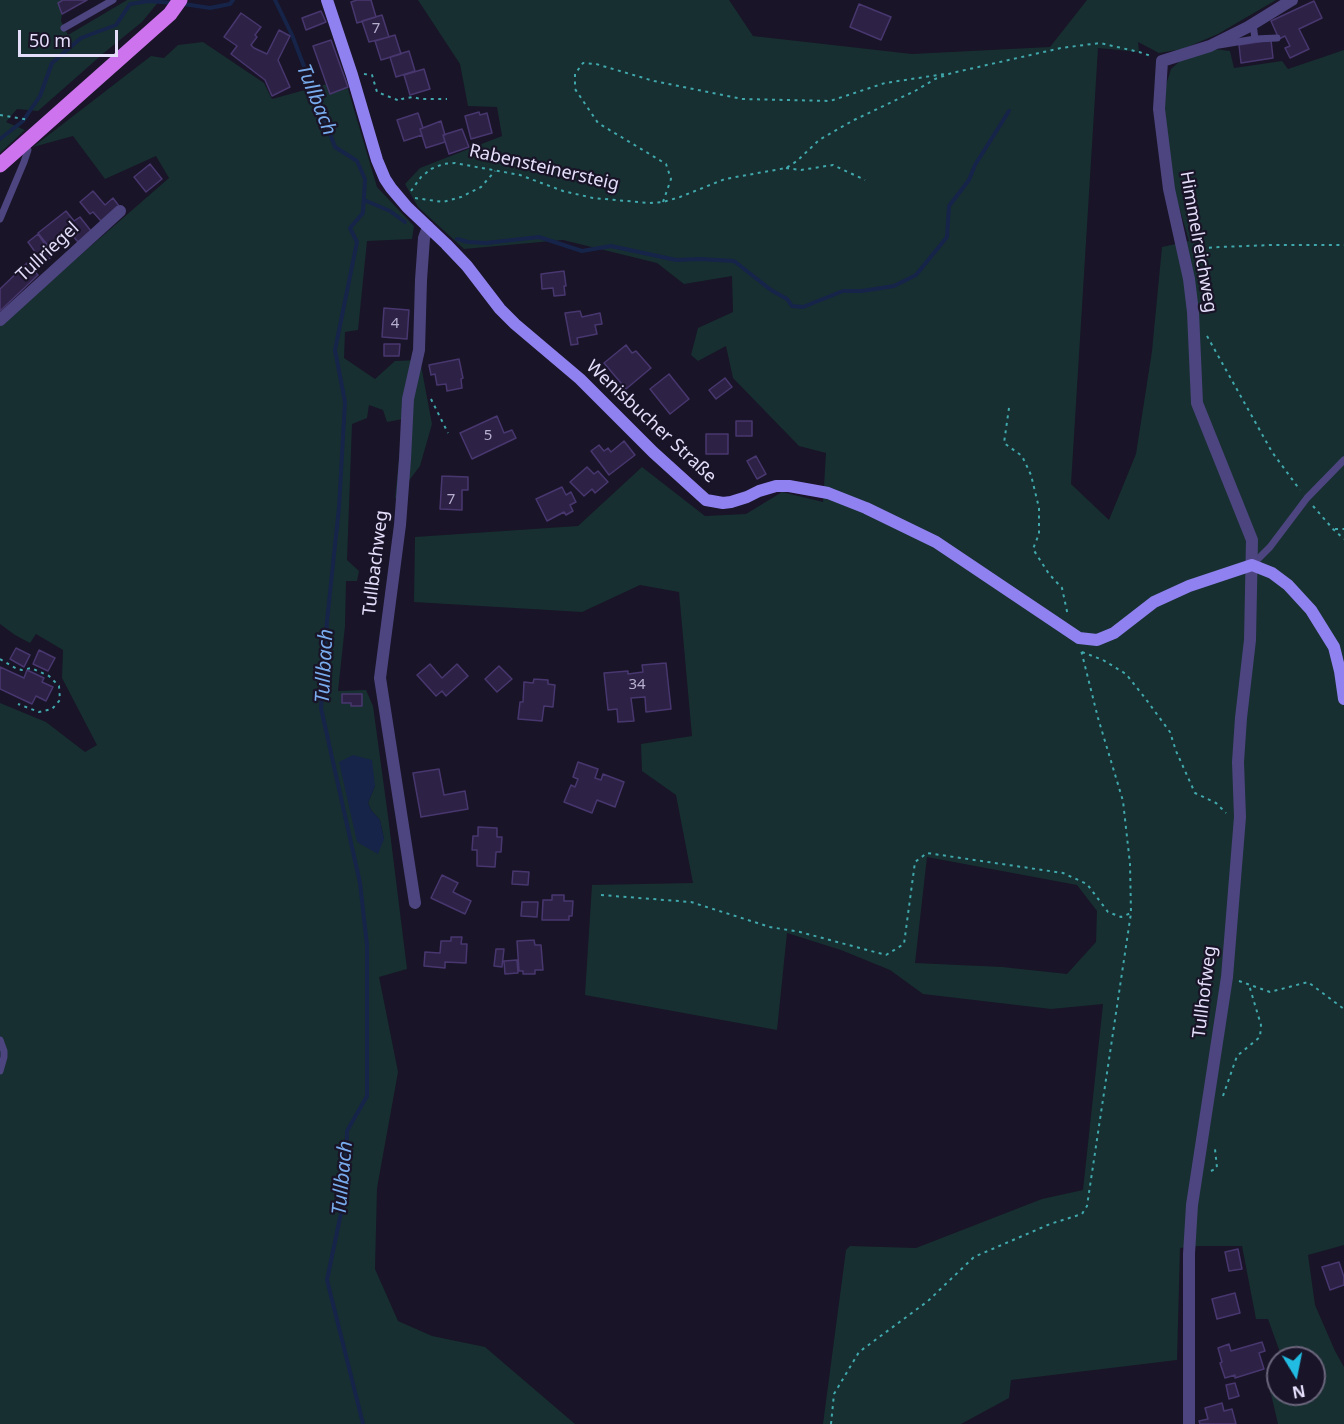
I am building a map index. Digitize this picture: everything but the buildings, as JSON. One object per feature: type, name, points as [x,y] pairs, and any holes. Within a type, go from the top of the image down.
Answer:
[{"type":"main road","points":[[0,165],[170,14],[180,0]]},
{"type":"street","name":"Wenisbucher Straße","points":[[327,0],[385,179],[402,201],[446,243],[500,309],[580,379],[653,452],[706,500],[731,502],[776,486],[828,493],[866,508],[936,542],[1075,636]]},
{"type":"street","points":[[1162,61],[1210,46],[1253,24],[1292,0]]},
{"type":"street","name":"Himmelreichweg","points":[[1162,61],[1160,109],[1169,189],[1190,279],[1197,403],[1252,540],[1252,565]]},
{"type":"street","name":"Tullriegel","points":[[0,320],[120,211]]},
{"type":"street","name":"Tullbachweg","points":[[415,903],[380,678],[400,525],[408,399],[419,350],[424,238],[428,227]]},
{"type":"street","points":[[1075,636],[1097,640],[1114,633],[1154,602],[1189,586],[1252,565],[1272,573],[1288,585],[1311,610],[1334,647],[1344,699]]},
{"type":"street","name":"Tullhofweg","points":[[1189,1424],[1189,1254],[1192,1205],[1227,977],[1240,817],[1238,762],[1250,639],[1252,565]]},
{"type":"lane","points":[[64,28],[113,0]]},
{"type":"lane","points":[[1253,24],[1255,39]]},
{"type":"lane","points":[[1210,46],[1277,38]]},
{"type":"lane","points":[[0,219],[28,150],[25,142]]},
{"type":"lane","points":[[1252,565],[1270,547],[1306,498],[1344,460]]},
{"type":"lane","points":[[0,1040],[4,1057],[0,1071]]},
{"type":"path","name":"Rabensteinersteig","points":[[402,201],[421,177],[431,169],[443,164],[455,164],[520,175],[563,191],[593,198],[663,202],[725,179],[786,168],[819,140],[854,120],[952,73],[1061,48],[1100,43],[1139,52],[1162,61]]},
{"type":"path","points":[[663,202],[671,179],[666,164],[598,123],[575,88],[575,74],[583,63],[596,64],[654,81],[742,99],[830,101],[885,83],[952,73]]},
{"type":"path","points":[[372,75],[377,92],[400,102],[402,99],[413,97],[447,99]]},
{"type":"path","points":[[0,115],[34,121]]},
{"type":"path","points":[[786,168],[801,170],[833,165],[865,180]]},
{"type":"path","points":[[402,201],[415,198],[443,202],[461,197],[481,187],[495,171]]},
{"type":"path","points":[[1183,250],[1220,247],[1344,245]]},
{"type":"path","points":[[1205,332],[1272,452],[1306,498],[1344,539]]},
{"type":"path","points":[[431,399],[448,433]]},
{"type":"path","points":[[831,1424],[834,1394],[859,1352],[928,1301],[974,1257],[1050,1224],[1082,1214],[1087,1206],[1131,913],[1131,864],[1123,801],[1098,718],[1082,652],[1075,636],[1062,588],[1049,574],[1033,549],[1039,534],[1039,508],[1031,475],[1022,456],[1004,443],[1009,408]]},
{"type":"path","points":[[1333,529],[1344,529]]},
{"type":"path","points":[[1082,652],[1103,660],[1126,674],[1170,732],[1195,793],[1216,803],[1225,812],[1240,817]]},
{"type":"path","points":[[0,659],[17,669],[31,668],[49,676],[58,686],[60,700],[52,709],[39,712],[18,704]]},
{"type":"path","points":[[601,895],[691,902],[770,927],[801,932],[886,955],[904,945],[915,862],[927,852],[1063,873],[1086,884],[1108,912],[1121,917],[1131,913]]},
{"type":"path","points":[[1227,977],[1270,992],[1308,982],[1344,1009]]},
{"type":"path","points":[[1221,1104],[1237,1056],[1260,1037],[1261,1025],[1250,985]]},
{"type":"path","points":[[1197,1179],[1217,1168],[1214,1144]]},
{"type":"green space","points":[[0,0],[63,0],[58,3],[62,14],[61,21],[68,35],[127,0],[160,0],[142,22],[38,111],[17,109],[6,122],[25,130],[0,153]]},
{"type":"green space","points":[[418,0],[729,0],[753,36],[912,54],[1050,47],[1087,0],[1276,0],[1218,34],[1183,49],[1159,53],[1138,42],[1139,52],[1098,48],[1071,484],[1109,520],[1136,454],[1152,351],[1162,247],[1189,241],[1174,189],[1164,105],[1166,85],[1171,69],[1180,61],[1214,49],[1230,51],[1234,68],[1282,61],[1288,69],[1344,50],[1344,1245],[1308,1255],[1315,1305],[1344,1367],[1344,1424],[1278,1424],[1274,1406],[1326,1406],[1326,1346],[1278,1346],[1268,1319],[1256,1319],[1242,1246],[1198,1246],[1180,1248],[1177,1360],[1011,1380],[1009,1398],[961,1424],[823,1424],[846,1250],[850,1246],[916,1248],[1042,1199],[1083,1190],[1103,1004],[1051,1009],[923,994],[890,970],[841,950],[787,933],[777,1030],[585,995],[592,885],[693,883],[676,795],[642,771],[641,744],[692,736],[679,592],[640,585],[582,612],[414,602],[415,537],[578,526],[642,467],[705,516],[746,514],[782,492],[823,502],[826,453],[799,446],[733,378],[726,346],[698,361],[691,355],[698,328],[733,312],[732,276],[684,284],[657,263],[563,240],[464,249],[418,207],[405,184],[420,168],[502,136],[497,107],[468,106],[460,64]],"holes":[[[927,857],[1077,885],[1097,911],[1096,942],[1067,974],[1002,967],[915,963]]]},
{"type":"green space","points":[[203,42],[264,83],[272,99],[345,79],[377,187],[414,226],[412,239],[367,241],[358,330],[345,332],[344,358],[375,379],[395,361],[420,360],[432,424],[420,466],[395,499],[403,419],[387,422],[383,410],[369,405],[367,418],[352,424],[347,560],[359,571],[357,581],[346,581],[345,626],[338,691],[366,690],[373,706],[407,969],[379,977],[398,1072],[377,1188],[375,1269],[398,1321],[432,1336],[485,1347],[575,1424],[0,1424],[0,703],[46,722],[85,752],[97,745],[62,678],[63,650],[36,634],[30,643],[0,624],[0,325],[169,178],[156,156],[105,179],[73,136],[33,147],[151,56],[164,58],[178,45]],"holes":[[[340,762],[375,786],[368,803],[380,820],[384,839]]]},
{"type":"water","points":[[353,755],[372,760],[375,786],[368,803],[380,820],[384,839],[378,854],[357,842],[339,762]]},
{"type":"waterway","points":[[184,4],[210,8],[230,4],[233,0]]},
{"type":"waterway","name":"Tullbach","points":[[275,0],[292,35],[335,147],[357,161],[365,179],[363,213],[350,228],[357,242],[335,350],[345,402],[339,507],[321,708],[360,883],[367,945],[367,1096],[347,1131],[346,1189],[327,1280],[363,1424]]},
{"type":"waterway","points":[[0,139],[23,121],[40,96],[52,63],[81,38],[116,25],[130,4],[149,1],[173,3]]},
{"type":"waterway","points":[[457,239],[486,243],[539,237],[582,251],[611,246],[676,260],[734,261],[771,290],[787,299],[792,306],[803,307],[843,291],[862,291],[894,286],[916,275],[947,237],[949,206],[969,180],[975,165],[1009,111]]},
{"type":"waterway","points":[[364,200],[390,211],[405,222]]}]
